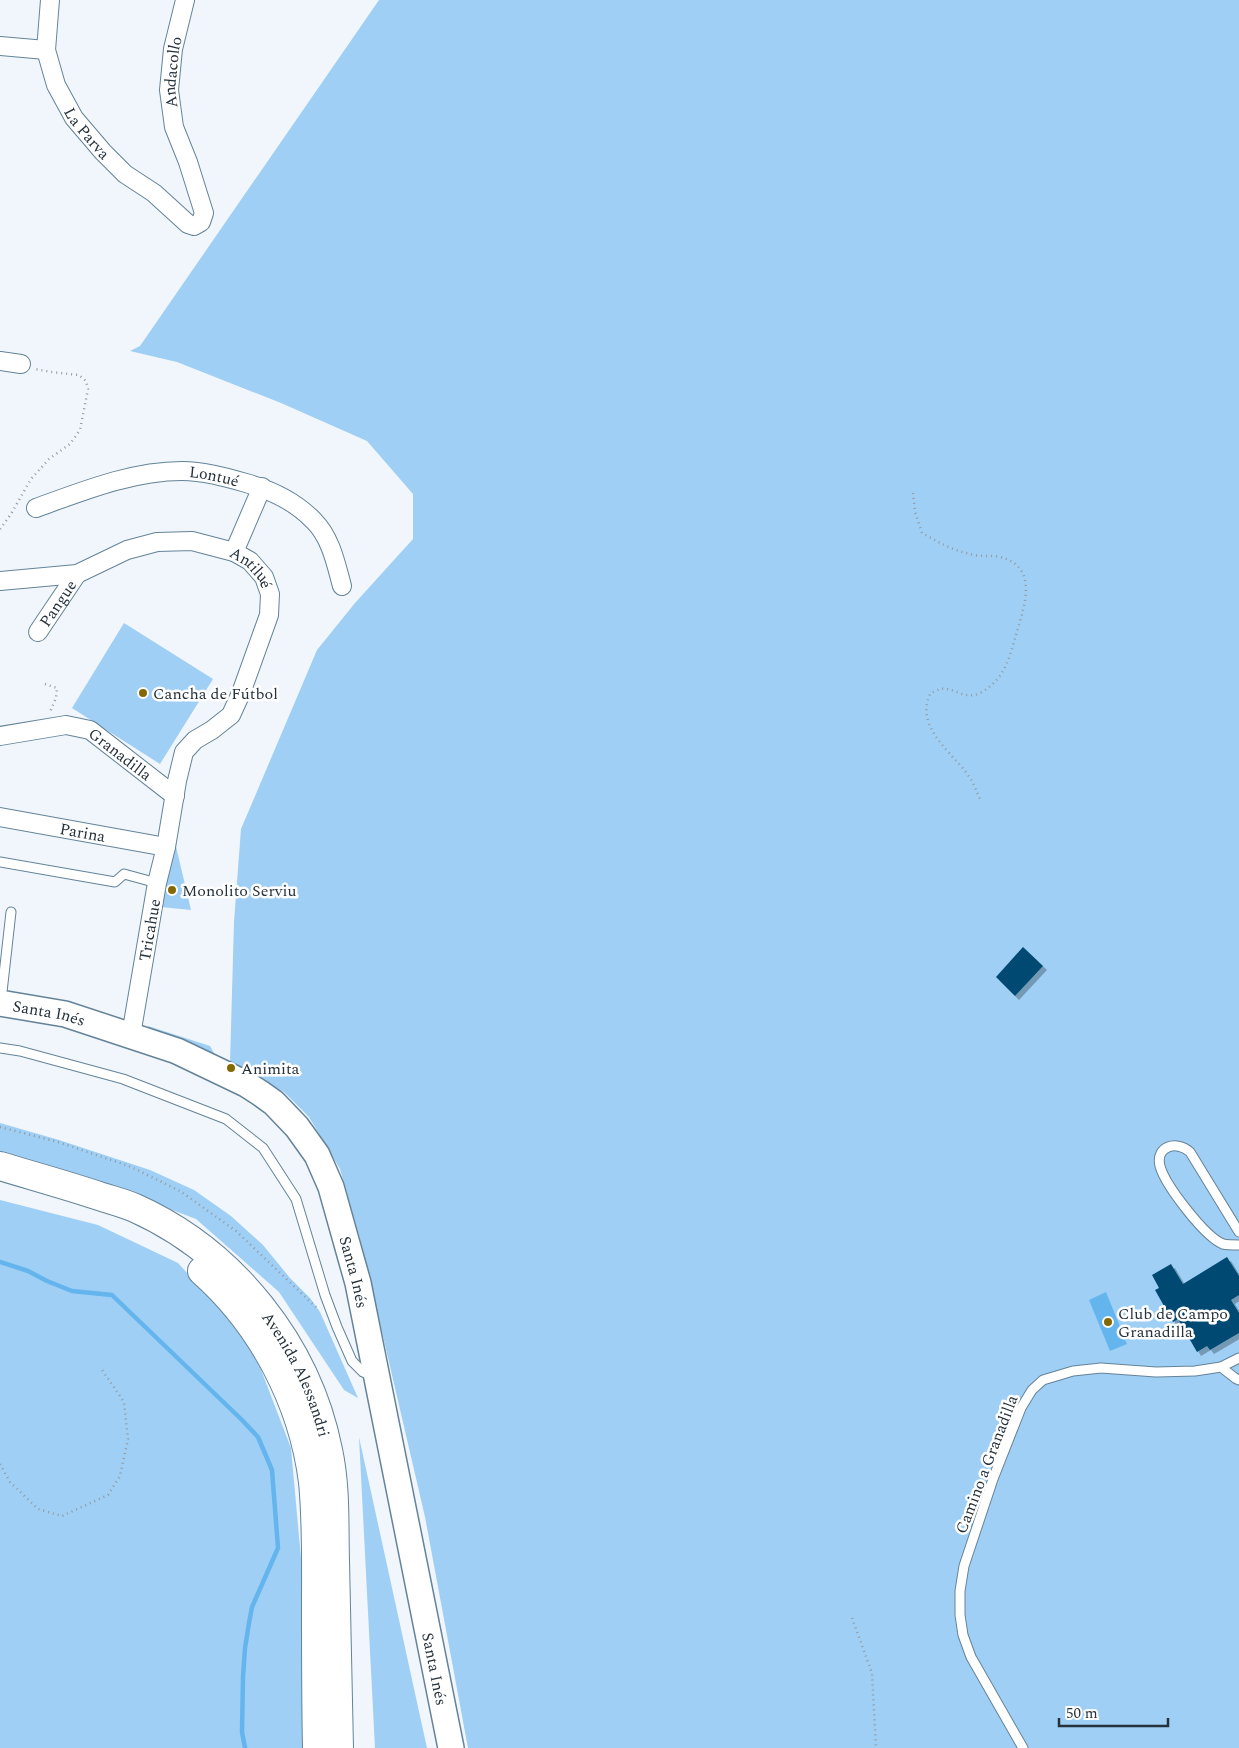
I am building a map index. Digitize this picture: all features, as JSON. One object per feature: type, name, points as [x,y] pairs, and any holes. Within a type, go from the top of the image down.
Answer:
[{"type":"main road","name":"Santa Inés","points":[[0,1003],[65,1014],[178,1051],[246,1084],[267,1098],[286,1115],[308,1140],[331,1186],[358,1283],[451,1748]]},
{"type":"main road","name":"Avenida Alessandri","points":[[0,1166],[134,1207],[182,1234],[225,1268],[245,1287],[263,1308],[293,1354],[308,1385],[322,1425],[333,1475],[339,1748]]},
{"type":"main road","name":"Avenida Alessandri","points":[[0,1180],[90,1206],[126,1219],[162,1241],[190,1261],[227,1296],[259,1337],[272,1359],[287,1390],[302,1430],[312,1480],[316,1531],[317,1748]]},
{"type":"street","name":"La Parva","points":[[50,0],[46,50],[56,86],[74,118],[125,174],[154,193],[188,224],[194,226]]},
{"type":"street","name":"Andacollo","points":[[185,0],[173,49],[170,90],[174,127],[188,162],[204,213],[201,222],[194,226]]},
{"type":"street","points":[[0,46],[46,50]]},
{"type":"street","points":[[0,361],[22,364]]},
{"type":"street","name":"Lontué","points":[[36,508],[102,485],[153,473],[184,471],[225,477],[262,487],[293,503],[315,522],[331,548],[342,586]]},
{"type":"street","points":[[234,552],[262,487]]},
{"type":"street","name":"Antilué","points":[[0,581],[7,582],[77,574],[126,550],[157,542],[192,541],[234,552],[250,561],[264,577],[270,594],[269,615],[241,694],[231,715],[195,740],[184,752],[175,796]]},
{"type":"street","name":"Pangue","points":[[38,632],[77,574]]},
{"type":"street","name":"Granadilla","points":[[0,736],[66,725],[90,730],[175,796]]},
{"type":"street","name":"Tricahue","points":[[131,1035],[157,883],[166,847],[175,796]]},
{"type":"street","name":"Parina","points":[[0,817],[166,847]]},
{"type":"lane","points":[[0,862],[115,882],[124,874],[157,883]]},
{"type":"lane","points":[[0,1003],[11,912]]},
{"type":"lane","points":[[0,1048],[20,1051],[123,1079],[226,1119],[263,1148],[296,1199],[337,1328],[352,1361],[363,1372],[377,1378]]},
{"type":"lane","points":[[1239,1232],[1190,1152],[1185,1147],[1175,1145],[1164,1150],[1160,1156],[1160,1161],[1166,1181],[1202,1228],[1225,1244],[1239,1245]]},
{"type":"lane","name":"Camino a Granadilla","points":[[1023,1748],[971,1658],[963,1635],[960,1615],[960,1591],[964,1566],[993,1479],[1021,1408],[1032,1390],[1043,1380],[1073,1371],[1101,1368],[1156,1372],[1195,1371],[1221,1366],[1239,1358]]},
{"type":"lane","points":[[1221,1366],[1239,1380]]},
{"type":"path","points":[[0,530],[40,469],[76,438],[80,430],[88,389],[86,381],[79,375],[51,372],[22,364]]},
{"type":"path","points":[[913,494],[915,512],[922,533],[947,548],[972,555],[1001,557],[1018,565],[1025,577],[1027,592],[1020,622],[1008,664],[998,681],[979,694],[960,695],[949,689],[940,689],[930,694],[927,701],[926,712],[930,727],[938,742],[952,755],[972,781],[980,799]]},
{"type":"path","points":[[42,729],[56,698],[57,688],[45,684]]},
{"type":"path","points":[[0,1464],[10,1482],[38,1510],[62,1516],[108,1495],[120,1476],[128,1439],[124,1402],[100,1367]]},
{"type":"path","points":[[852,1618],[872,1673],[876,1748]]},
{"type":"shaded area","name":"Club de Campo Granadilla","points":[[379,0],[1239,0],[1239,1748],[468,1748],[425,1517],[363,1250],[340,1169],[309,1117],[284,1092],[230,1063],[234,922],[241,829],[317,650],[355,603],[413,539],[413,494],[367,441],[281,403],[177,362],[130,351],[140,346]]},
{"type":"shaded area","name":"Cancha de Fútbol","points":[[124,623],[213,679],[160,764],[72,708]]},
{"type":"shaded area","points":[[171,837],[174,838],[191,910],[161,907]]},
{"type":"shaded area","points":[[148,1026],[210,1046],[219,1062],[147,1030]]},
{"type":"shaded area","points":[[0,1123],[150,1170],[194,1190],[231,1216],[263,1245],[320,1312],[358,1398],[344,1390],[279,1292],[196,1219],[90,1179],[0,1153]]},
{"type":"shaded area","points":[[0,1200],[98,1225],[178,1263],[250,1341],[291,1448],[303,1581],[306,1748],[0,1748]]},
{"type":"shaded area","name":"Club de Campo Granadilla","points":[[1106,1292],[1127,1344],[1110,1351],[1089,1300]]},
{"type":"shaded area","points":[[359,1437],[427,1748],[375,1748]]},
{"type":"building","points":[[1023,947],[1043,966],[1015,996],[996,977]]},
{"type":"building","points":[[1227,1257],[1239,1276],[1239,1295],[1231,1300],[1239,1313],[1239,1333],[1210,1350],[1207,1346],[1197,1352],[1178,1319],[1173,1322],[1155,1290],[1159,1288],[1152,1275],[1171,1264],[1183,1284]]},
{"type":"waterway","points":[[0,1262],[28,1271],[72,1291],[112,1295],[258,1437],[272,1470],[278,1548],[252,1607],[249,1623],[243,1677],[242,1732],[245,1748]]},
{"type":"place","name":"Cancha de Fútbol","points":[[143,693]]},
{"type":"place","name":"Monolito Serviu","points":[[172,890]]},
{"type":"place","name":"Animita","points":[[231,1068]]},
{"type":"place","name":"Club de Campo Granadilla","points":[[1108,1322]]}]
